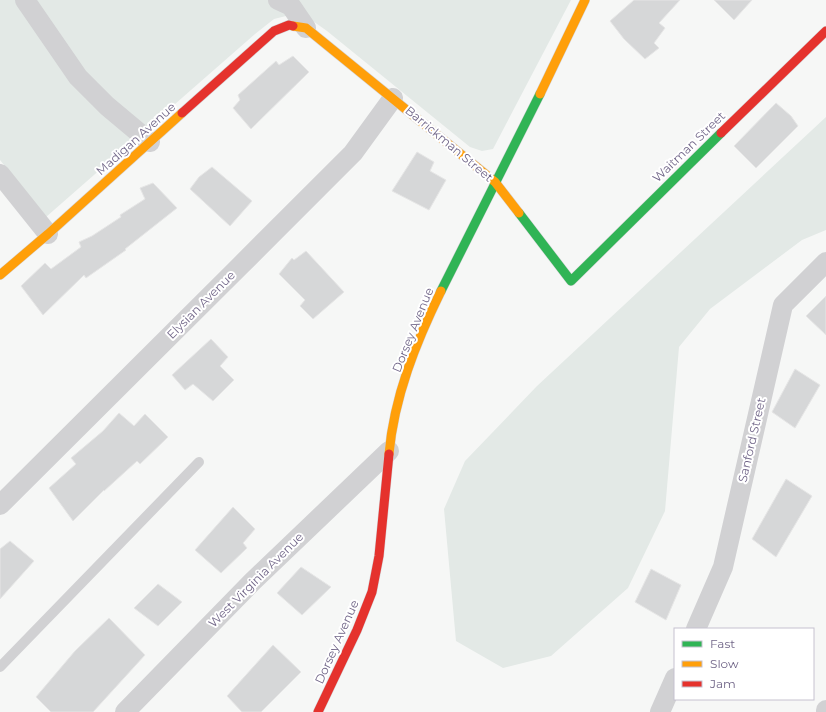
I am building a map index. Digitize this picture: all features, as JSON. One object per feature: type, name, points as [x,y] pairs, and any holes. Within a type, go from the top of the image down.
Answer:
[{"type":"street","points":[[25,0],[78,77],[108,106],[150,142]]},
{"type":"street","name":"Barrickman Street","points":[[278,0],[291,6],[298,27],[393,98],[495,182],[571,280]]},
{"type":"street","name":"Dorsey Avenue","points":[[318,712],[357,630],[372,592],[378,556],[389,451],[398,401],[412,356],[437,299],[560,54],[585,0]]},
{"type":"street","name":"Madigan Avenue","points":[[0,274],[48,234],[274,31],[298,27]]},
{"type":"street","name":"Waitman Street","points":[[571,280],[826,31]]},
{"type":"street","name":"Elysian Avenue","points":[[0,505],[353,153],[393,98]]},
{"type":"street","points":[[0,174],[48,234]]},
{"type":"street","name":"Sanford Street","points":[[696,628],[723,567],[783,305],[826,262]]},
{"type":"street","name":"West Virginia Avenue","points":[[125,712],[252,582],[389,451]]},
{"type":"street","points":[[660,712],[674,680]]},
{"type":"lane","points":[[0,666],[200,462]]},
{"type":"shaded area","points":[[0,0],[571,0],[493,149],[482,151],[470,147],[327,31],[310,19],[290,15],[274,19],[255,34],[46,217],[0,160]]},
{"type":"shaded area","points":[[826,117],[826,230],[802,240],[710,309],[679,347],[665,511],[628,588],[551,656],[503,668],[456,641],[444,509],[465,461],[537,386]]},
{"type":"building","points":[[634,0],[680,0],[659,23],[665,28],[654,43],[659,48],[645,59],[624,39],[610,21]]},
{"type":"building","points":[[714,0],[752,0],[734,20]]},
{"type":"building","points":[[293,56],[309,72],[251,129],[233,108],[240,100],[238,95],[276,61],[279,65]]},
{"type":"building","points":[[776,103],[791,116],[798,126],[756,168],[734,146]]},
{"type":"building","points":[[417,152],[434,162],[430,171],[446,180],[429,210],[392,191]]},
{"type":"building","points":[[212,167],[252,201],[230,226],[190,189],[199,177]]},
{"type":"building","points":[[153,183],[177,208],[125,249],[126,250],[86,278],[84,275],[43,315],[21,286],[45,263],[51,269],[81,247],[79,242],[92,236],[145,199],[140,188]]},
{"type":"building","points":[[306,251],[344,292],[313,319],[300,306],[305,300],[279,274],[292,258],[294,260]]},
{"type":"building","points":[[826,296],[826,335],[806,316]]},
{"type":"building","points":[[211,339],[228,357],[220,366],[234,380],[213,401],[193,384],[185,390],[172,375]]},
{"type":"building","points":[[795,369],[820,385],[795,428],[772,412]]},
{"type":"building","points":[[119,413],[134,426],[145,414],[168,437],[140,464],[137,461],[104,490],[73,521],[49,488],[76,464],[71,458],[103,431]]},
{"type":"building","points":[[786,479],[812,496],[776,557],[752,539]]},
{"type":"building","points":[[233,507],[255,529],[243,543],[247,548],[221,573],[195,550]]},
{"type":"building","points":[[10,541],[34,561],[0,599],[0,549]]},
{"type":"building","points":[[301,567],[331,587],[302,615],[277,593]]},
{"type":"building","points":[[651,569],[681,585],[666,620],[635,602]]},
{"type":"building","points":[[158,584],[182,602],[158,626],[134,608]]},
{"type":"building","points":[[109,618],[145,655],[93,712],[51,712],[36,697],[75,651]]},
{"type":"building","points":[[273,645],[301,672],[261,712],[242,712],[227,696]]},
{"type":"traffic: fast","points":[[441,291],[540,94]]},
{"type":"traffic: fast","points":[[519,213],[571,281],[721,133]]},
{"type":"traffic: slow","points":[[540,94],[585,0]]},
{"type":"traffic: slow","points":[[293,26],[306,28],[495,182],[519,213]]},
{"type":"traffic: slow","points":[[0,275],[48,234],[182,113]]},
{"type":"traffic: slow","points":[[389,454],[401,391],[415,350],[441,291]]},
{"type":"traffic: jam","points":[[182,113],[274,31],[289,25],[293,26]]},
{"type":"traffic: jam","points":[[721,133],[826,31]]},
{"type":"traffic: jam","points":[[318,712],[357,630],[372,592],[379,556],[389,454]]}]
